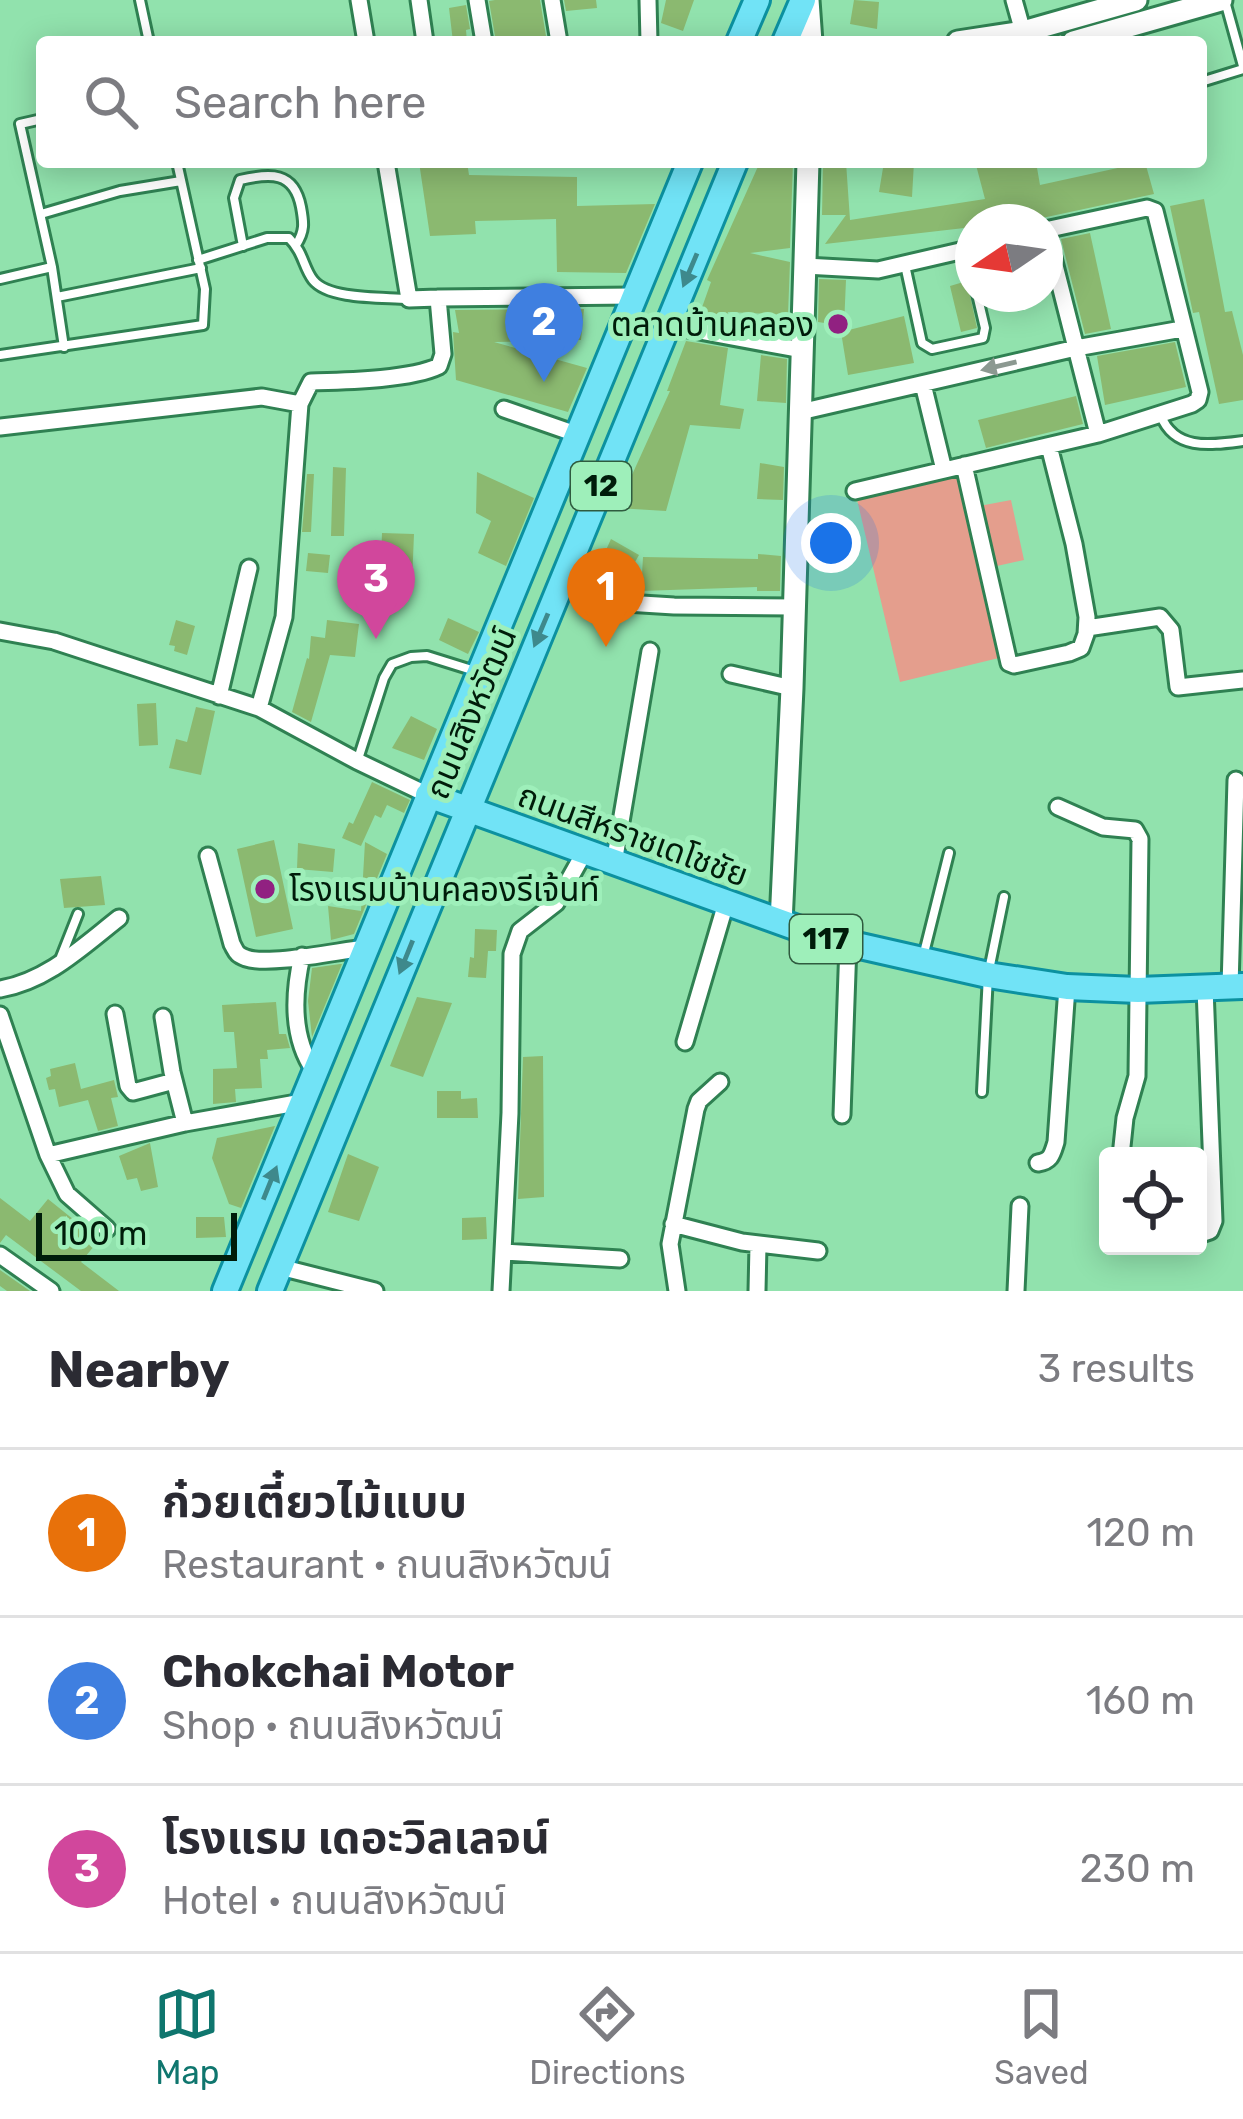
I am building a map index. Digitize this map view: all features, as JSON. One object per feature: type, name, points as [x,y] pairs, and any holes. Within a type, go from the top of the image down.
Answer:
[{"type":"main road","points":[[742,36],[757,0]]},
{"type":"main road","points":[[788,36],[806,0]]},
{"type":"main road","name":"ถนนสิงหวัฒน์","points":[[225,1291],[687,168]]},
{"type":"main road","name":"ถนนสิงหวัฒน์","points":[[270,1291],[732,168]]},
{"type":"main road","name":"ถนนสีหราชเดโชชัย","points":[[428,795],[848,944],[1066,987],[1226,987]]},
{"type":"street","points":[[359,0],[365,36]]},
{"type":"street","points":[[419,0],[424,36]]},
{"type":"street","points":[[477,0],[483,36]]},
{"type":"street","points":[[552,0],[558,36]]},
{"type":"street","points":[[648,0],[649,36]]},
{"type":"street","points":[[806,0],[810,36]]},
{"type":"street","points":[[1014,0],[1024,36]]},
{"type":"street","points":[[1027,36],[1136,0]]},
{"type":"street","points":[[1094,36],[1223,0]]},
{"type":"street","points":[[387,168],[409,299],[634,296]]},
{"type":"street","points":[[781,923],[808,168]]},
{"type":"street","points":[[855,491],[1098,434],[1200,398],[1154,210],[1143,208],[1063,226]]},
{"type":"street","points":[[805,266],[875,270],[955,252]]},
{"type":"street","points":[[1063,297],[1098,434]]},
{"type":"street","points":[[259,708],[284,617],[300,404],[310,382],[374,378],[439,366],[443,354],[438,298]]},
{"type":"street","points":[[667,325],[802,350]]},
{"type":"street","points":[[800,412],[1076,348],[1182,329]]},
{"type":"street","points":[[923,384],[944,470]]},
{"type":"street","points":[[0,427],[262,397],[300,404]]},
{"type":"street","points":[[504,409],[576,434]]},
{"type":"street","points":[[964,466],[1009,663],[1077,651],[1088,628],[1074,544],[1049,446]]},
{"type":"street","points":[[219,696],[249,568]]},
{"type":"street","points":[[561,581],[626,603],[794,607]]},
{"type":"street","points":[[1088,628],[1160,617],[1171,630],[1178,687],[1243,680]]},
{"type":"street","points":[[0,631],[54,641],[259,708],[428,795]]},
{"type":"street","points":[[614,863],[650,651]]},
{"type":"street","points":[[731,674],[792,688]]},
{"type":"street","points":[[1207,1232],[1214,1221],[1236,780]]},
{"type":"street","points":[[1058,807],[1094,824],[1139,834],[1137,1076],[1121,1147]]},
{"type":"street","points":[[501,1291],[512,954],[520,931],[556,903],[584,853]]},
{"type":"street","points":[[208,856],[238,954],[249,959],[365,948]]},
{"type":"street","points":[[685,1042],[726,903]]},
{"type":"street","points":[[0,989],[22,986],[59,964],[119,918]]},
{"type":"street","points":[[842,1115],[848,944]]},
{"type":"street","points":[[302,956],[295,988],[297,1021],[301,1052],[315,1072]]},
{"type":"street","points":[[1038,1163],[1052,1156],[1056,1142],[1066,987]]},
{"type":"street","points":[[115,1014],[133,1092],[174,1081]]},
{"type":"street","points":[[0,1015],[48,1156],[67,1194],[107,1229]]},
{"type":"street","points":[[163,1017],[185,1123]]},
{"type":"street","points":[[677,1291],[671,1262],[673,1224],[696,1109],[720,1082]]},
{"type":"street","points":[[48,1156],[185,1123],[302,1102]]},
{"type":"street","points":[[1016,1291],[1020,1206]]},
{"type":"street","points":[[673,1224],[758,1244],[818,1251]]},
{"type":"street","points":[[757,1291],[758,1244]]},
{"type":"street","points":[[502,1252],[620,1259]]},
{"type":"street","points":[[0,1255],[51,1291]]},
{"type":"street","points":[[280,1267],[370,1290]]},
{"type":"lane","points":[[140,0],[148,36]]},
{"type":"lane","points":[[1207,80],[1243,67],[1223,0]]},
{"type":"lane","points":[[36,120],[20,124],[52,267],[64,347]]},
{"type":"lane","points":[[0,355],[203,325],[205,289],[178,168]]},
{"type":"lane","points":[[243,246],[234,198],[240,180],[262,175],[278,176],[298,194],[304,226],[296,245]]},
{"type":"lane","points":[[41,214],[100,195],[181,181]]},
{"type":"lane","points":[[57,297],[200,264],[268,238],[289,238],[301,250],[312,279],[328,292],[409,299]]},
{"type":"lane","points":[[904,264],[926,348],[982,338],[981,312]]},
{"type":"lane","points":[[0,279],[52,267]]},
{"type":"lane","points":[[1160,415],[1168,432],[1181,441],[1243,441]]},
{"type":"lane","points":[[358,761],[392,664],[420,656],[478,672]]},
{"type":"lane","points":[[922,961],[949,853]]},
{"type":"lane","points":[[982,1093],[988,975],[1004,897]]},
{"type":"lane","points":[[59,964],[78,914]]},
{"type":"shaded area","points":[[964,465],[974,507],[1011,500],[1024,560],[988,568],[1007,656],[900,682],[855,491]]},
{"type":"building","points":[[540,0],[546,36],[495,36],[489,1]]},
{"type":"building","points":[[564,0],[596,0],[597,8],[566,11]]},
{"type":"building","points":[[666,0],[694,0],[683,31],[661,23]]},
{"type":"building","points":[[854,0],[879,2],[877,29],[850,24]]},
{"type":"building","points":[[466,5],[470,29],[466,36],[452,36],[449,8]]},
{"type":"building","points":[[420,168],[468,168],[469,175],[577,177],[577,206],[655,204],[626,273],[557,272],[556,219],[475,221],[476,234],[430,236]]},
{"type":"building","points":[[757,168],[793,168],[790,248],[750,253],[790,262],[788,315],[728,312],[726,318],[700,313],[711,282],[707,280]]},
{"type":"building","points":[[823,168],[846,168],[850,220],[985,199],[977,168],[1037,168],[1040,185],[1118,168],[1147,168],[1154,194],[1063,214],[1063,204],[955,204],[955,229],[825,244],[846,215],[822,215]]},
{"type":"building","points":[[883,168],[914,168],[912,197],[879,192]]},
{"type":"building","points":[[1204,199],[1225,312],[1232,311],[1243,355],[1243,400],[1219,404],[1170,206]]},
{"type":"building","points":[[1090,233],[1111,329],[1085,334],[1063,239]]},
{"type":"building","points":[[819,279],[846,280],[844,326],[818,322]]},
{"type":"building","points":[[584,309],[581,340],[494,342],[587,368],[568,412],[456,380],[453,332],[459,333],[455,310]]},
{"type":"building","points":[[956,312],[974,312],[977,328],[961,332]]},
{"type":"building","points":[[904,316],[914,363],[848,375],[841,332]]},
{"type":"building","points":[[686,341],[728,348],[720,405],[744,409],[740,429],[690,425],[666,511],[617,508],[670,391]]},
{"type":"building","points":[[1175,342],[1186,387],[1105,405],[1097,356]]},
{"type":"building","points":[[761,355],[787,359],[786,403],[757,401]]},
{"type":"building","points":[[1076,396],[1083,424],[986,448],[978,420]]},
{"type":"building","points":[[760,463],[784,467],[783,500],[757,499]]},
{"type":"building","points":[[333,467],[346,468],[344,536],[331,536]]},
{"type":"building","points":[[477,472],[534,498],[506,566],[478,553],[491,521],[476,513]]},
{"type":"building","points":[[307,474],[314,474],[311,532],[302,532]]},
{"type":"building","points":[[382,533],[414,534],[412,582],[380,581]]},
{"type":"building","points":[[611,539],[639,555],[622,585],[596,572]]},
{"type":"building","points":[[308,553],[330,555],[328,573],[306,571]]},
{"type":"building","points":[[758,554],[781,556],[780,591],[757,591],[757,587],[641,591],[643,557],[758,559]]},
{"type":"building","points":[[448,618],[479,632],[468,654],[439,640]]},
{"type":"building","points":[[176,620],[195,626],[187,655],[169,645]]},
{"type":"building","points":[[327,620],[359,624],[355,657],[330,655],[311,722],[292,712],[309,659],[311,636],[325,638]]},
{"type":"building","points":[[156,703],[158,745],[139,746],[137,704]]},
{"type":"building","points":[[196,707],[215,711],[201,775],[169,768],[176,739],[187,742]]},
{"type":"building","points":[[411,716],[437,729],[424,760],[392,748]]},
{"type":"building","points":[[372,782],[410,800],[404,813],[387,805],[381,818],[375,815],[361,846],[342,838]]},
{"type":"building","name":"โรงแรมบ้านคลองรีเจ้นท์","points":[[274,840],[293,929],[256,937],[237,849]]},
{"type":"building","points":[[365,842],[387,854],[354,934],[331,940],[328,906],[361,911]]},
{"type":"building","points":[[298,843],[335,849],[333,872],[297,869]]},
{"type":"building","points":[[101,876],[105,905],[64,908],[60,879]]},
{"type":"building","points":[[475,929],[497,930],[496,951],[488,951],[486,978],[468,977]]},
{"type":"building","points":[[342,964],[312,1037],[308,1001],[312,968]]},
{"type":"building","points":[[417,997],[452,1003],[423,1077],[390,1066]]},
{"type":"building","points":[[276,1002],[279,1034],[286,1034],[290,1048],[267,1050],[268,1059],[260,1059],[262,1088],[235,1089],[236,1102],[213,1104],[213,1069],[237,1068],[234,1032],[224,1032],[222,1005]]},
{"type":"building","points":[[543,1056],[544,1197],[518,1199],[523,1057]]},
{"type":"building","points":[[75,1063],[81,1089],[114,1080],[118,1097],[111,1098],[118,1126],[98,1131],[88,1100],[59,1107],[55,1089],[49,1090],[46,1078],[51,1076],[50,1069]]},
{"type":"building","points":[[437,1091],[461,1091],[461,1099],[477,1098],[478,1118],[437,1118]]},
{"type":"building","points":[[275,1126],[241,1208],[229,1204],[212,1158],[217,1138]]},
{"type":"building","points":[[150,1143],[158,1187],[141,1191],[137,1178],[127,1180],[119,1156]]},
{"type":"building","points":[[348,1154],[379,1167],[359,1221],[328,1212]]},
{"type":"building","points":[[0,1198],[30,1221],[48,1199],[99,1240],[81,1262],[119,1291],[81,1291],[6,1235],[0,1243]]},
{"type":"building","points":[[196,1217],[224,1217],[226,1237],[196,1238]]},
{"type":"building","points":[[486,1217],[487,1239],[462,1240],[462,1218]]},
{"type":"building","points":[[0,1270],[30,1291],[7,1291],[0,1286]]},
{"type":"place","name":"ตลาดบ้านคลอง","points":[[838,324]]},
{"type":"place","name":"Chokchai Motor","points":[[544,382]]},
{"type":"place","name":"โรงแรม เดอะวิลเลจน์","points":[[376,639]]},
{"type":"place","name":"ก๋วยเตี๋ยวไม้แบบ","points":[[606,647]]},
{"type":"place","name":"โรงแรมบ้านคลองรีเจ้นท์","points":[[265,889]]}]
